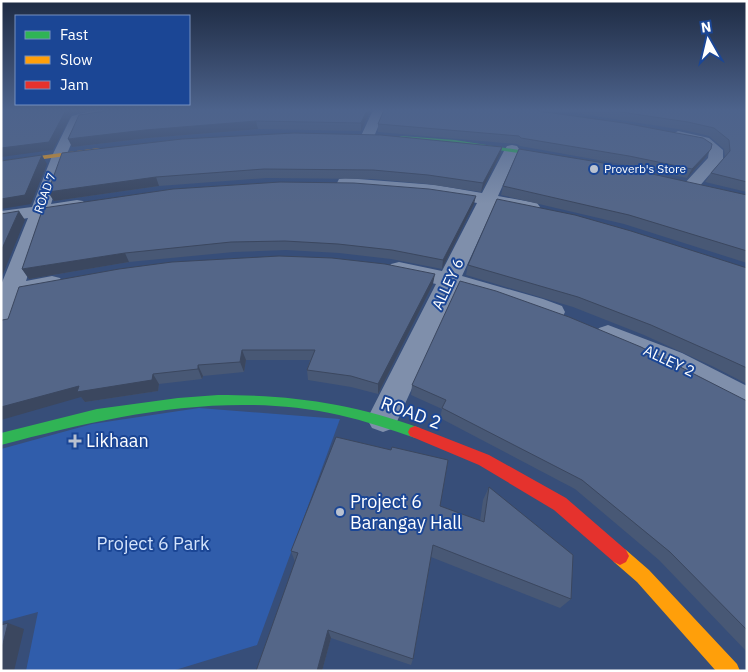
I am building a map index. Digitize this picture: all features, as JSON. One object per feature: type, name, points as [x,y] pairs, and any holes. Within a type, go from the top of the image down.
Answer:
[{"type":"street","name":"ROAD 7","points":[[1,320],[6,292],[66,141]]},
{"type":"street","points":[[433,141],[512,149],[563,158]]},
{"type":"street","points":[[691,185],[715,159],[716,150],[701,141]]},
{"type":"street","points":[[1,163],[113,148]]},
{"type":"street","name":"ALLEY 6","points":[[384,419],[512,149]]},
{"type":"street","points":[[324,183],[393,186],[489,198],[547,210]]},
{"type":"street","points":[[1,217],[96,202]]},
{"type":"street","name":"ALLEY 2","points":[[376,265],[450,279],[516,298],[672,360],[747,400]]},
{"type":"street","points":[[6,292],[73,280]]},
{"type":"street","name":"ROAD 2","points":[[1,439],[96,415],[198,400],[278,400],[334,407],[384,419],[484,460],[560,504],[643,576],[730,671]]},
{"type":"green space","name":"Project 6 Park","points":[[199,408],[340,419],[257,645],[172,671],[26,671],[38,612],[1,622],[1,449],[92,424]]},
{"type":"building","points":[[1,141],[49,141],[49,142],[1,148]]},
{"type":"building","points":[[162,141],[445,141],[502,147],[483,183],[373,170],[264,169],[156,177],[48,192],[62,153]]},
{"type":"building","points":[[541,141],[708,141],[712,144],[711,149],[692,169]]},
{"type":"building","points":[[729,141],[747,141],[747,182],[711,173],[730,151]]},
{"type":"building","points":[[519,149],[598,162],[747,195],[747,251],[629,215],[503,186]]},
{"type":"building","points":[[42,155],[25,195],[1,199],[1,161]]},
{"type":"building","points":[[280,182],[354,183],[429,189],[476,196],[443,260],[392,250],[338,244],[285,241],[231,242],[125,253],[22,269],[43,208],[173,189]]},
{"type":"building","points":[[497,199],[575,215],[747,268],[747,368],[651,325],[578,297],[468,265]]},
{"type":"building","points":[[19,211],[1,251],[1,214]]},
{"type":"building","points":[[279,256],[332,258],[385,264],[435,274],[378,384],[351,376],[307,370],[315,350],[242,350],[240,362],[198,365],[198,369],[153,374],[152,380],[77,392],[79,386],[1,407],[1,323],[2,320],[8,319],[19,287],[119,269],[172,262]]},
{"type":"building","points":[[460,281],[496,291],[569,317],[641,347],[747,401],[747,630],[670,552],[582,480],[442,408],[446,400],[412,385]]},
{"type":"building","points":[[336,437],[391,450],[392,447],[448,460],[440,506],[484,522],[489,487],[573,555],[571,599],[433,545],[413,659],[328,630],[317,671],[256,671],[298,553],[291,551]]},
{"type":"building","points":[[8,623],[1,652],[1,625]]},
{"type":"traffic: fast","points":[[446,141],[554,156]]},
{"type":"traffic: fast","points":[[1,439],[61,423],[137,408],[178,403],[258,400],[298,403],[337,409],[376,418],[415,432]]},
{"type":"traffic: slow","points":[[1,163],[99,150]]},
{"type":"traffic: slow","points":[[620,556],[643,576],[730,671]]},
{"type":"traffic: jam","points":[[415,432],[484,460],[560,504],[620,556]]},
{"type":"place","name":"Proverb's Store","points":[[594,169]]},
{"type":"place","name":"Likhaan","points":[[75,441]]},
{"type":"place","name":"Project 6 Barangay Hall","points":[[340,512]]}]
